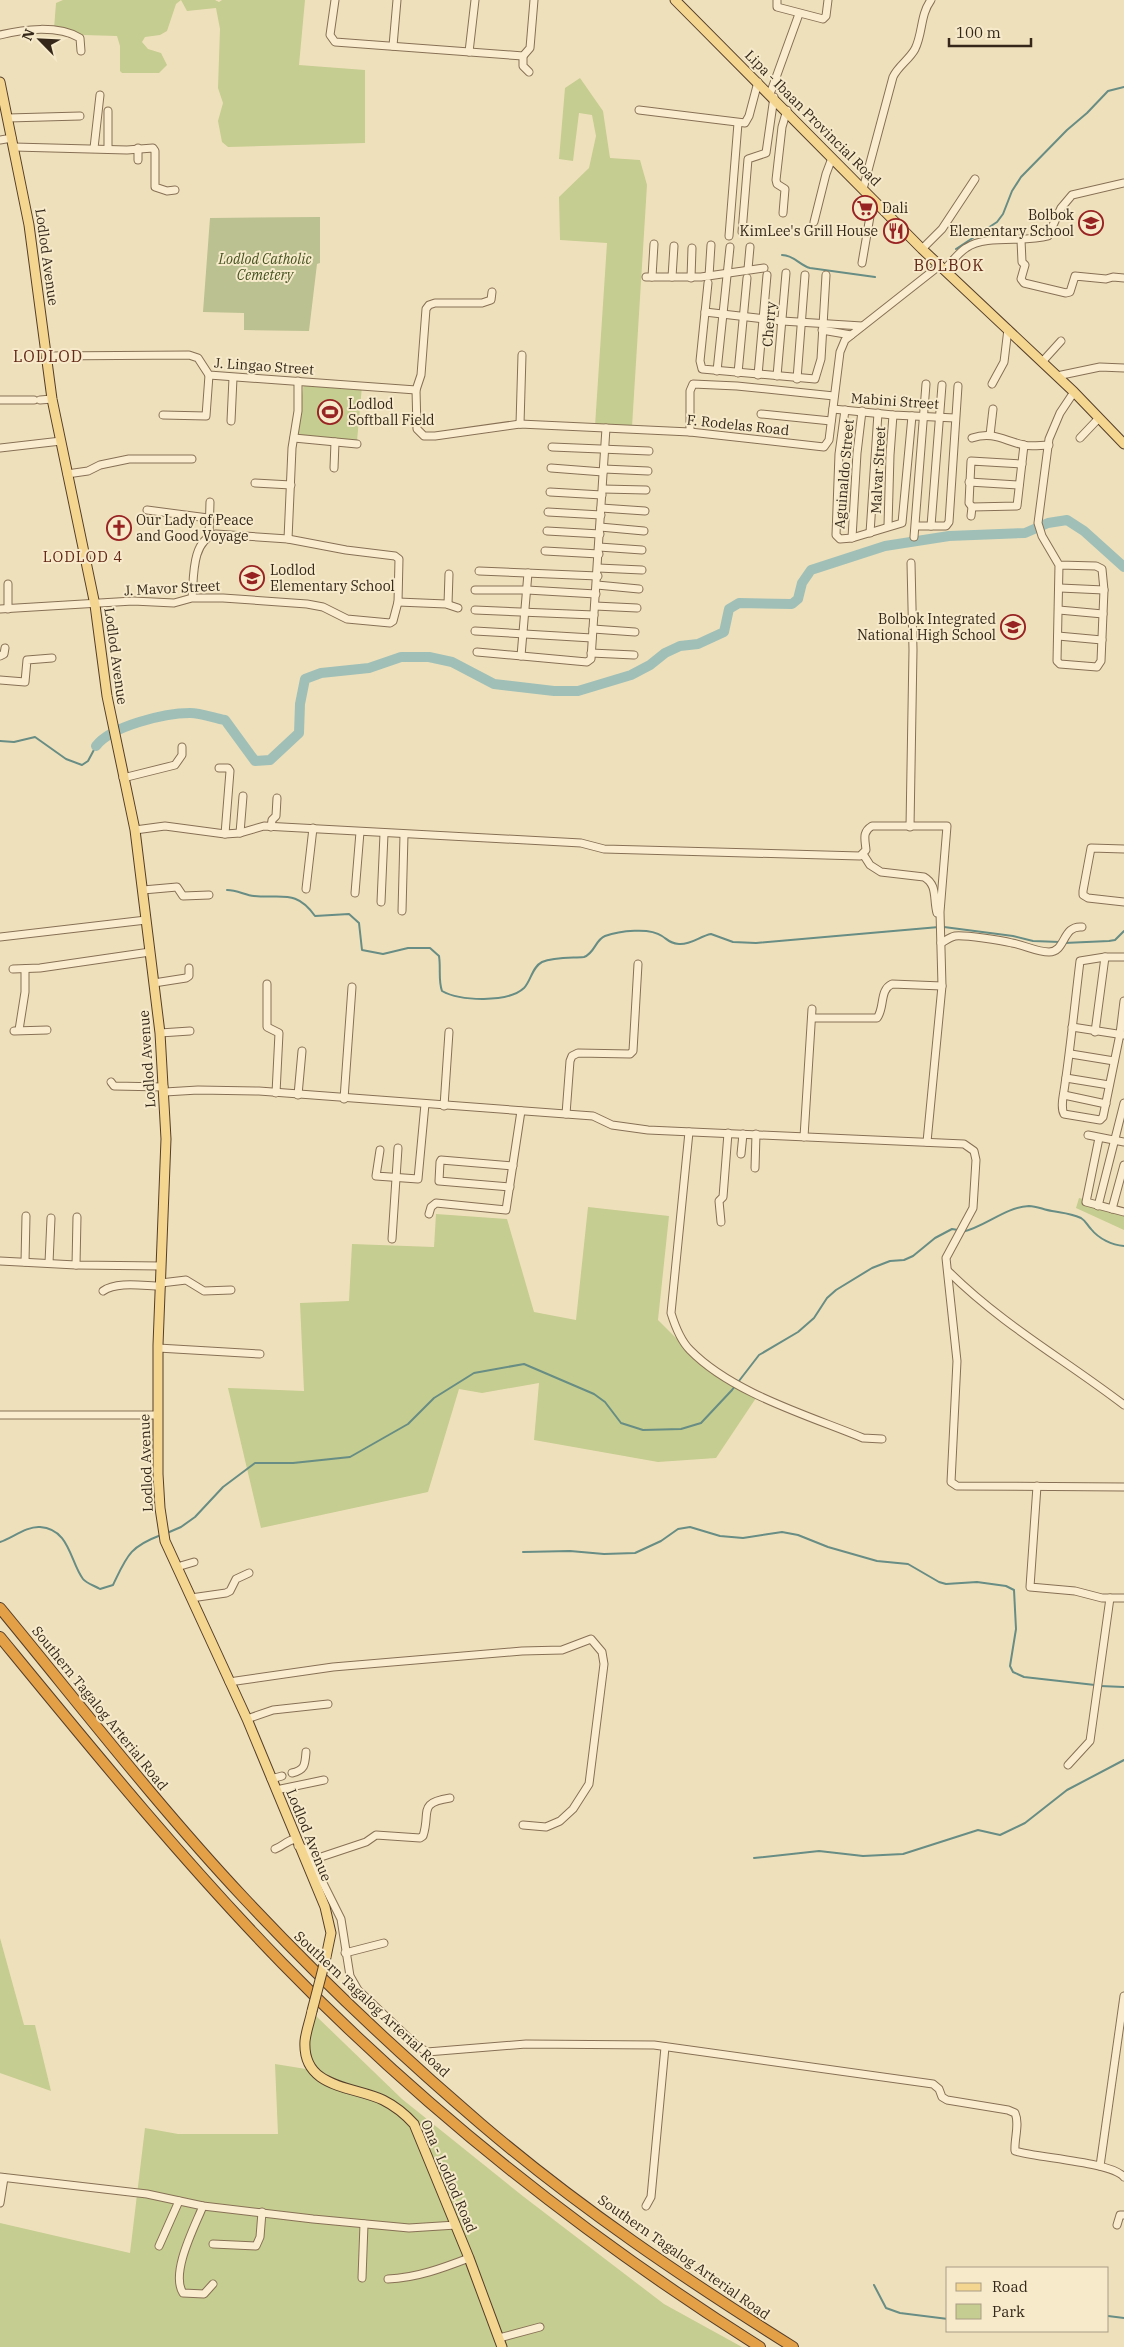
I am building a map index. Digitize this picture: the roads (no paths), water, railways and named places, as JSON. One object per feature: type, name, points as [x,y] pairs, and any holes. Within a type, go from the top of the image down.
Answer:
[{"type":"highway","name":"Southern Tagalog Arterial Road","points":[[0,1608],[152,1793],[216,1867],[291,1947],[385,2038],[482,2125],[539,2171],[656,2257],[792,2347]]},
{"type":"highway","points":[[0,1637],[138,1804],[235,1914],[284,1966],[373,2051],[470,2138],[535,2190],[647,2272],[760,2347]]},
{"type":"main road","name":"Lipa - Ibaan Provincial Road","points":[[675,0],[787,110],[922,249],[1074,392],[1123,442]]},
{"type":"main road","name":"Lodlod Avenue","points":[[0,82],[29,225],[52,399],[95,605],[114,734],[135,830],[160,1033],[166,1139],[158,1348],[158,1474],[162,1526],[165,1541],[247,1719],[330,1924],[331,1934],[312,2011]]},
{"type":"main road","name":"Ona - Lodlod Road","points":[[312,2011],[305,2041],[308,2059],[313,2068],[328,2083],[346,2090],[374,2096],[406,2114],[414,2124],[469,2258],[500,2343]]},
{"type":"street","points":[[335,0],[330,32],[332,40],[338,43],[523,56]]},
{"type":"street","points":[[394,46],[397,0]]},
{"type":"street","points":[[469,52],[475,0]]},
{"type":"street","points":[[529,72],[523,66],[523,56],[530,48],[534,0]]},
{"type":"street","points":[[776,0],[778,7],[823,19],[826,16],[828,0]]},
{"type":"street","points":[[863,189],[895,72],[914,49],[921,20],[931,0]]},
{"type":"street","points":[[742,232],[748,159],[766,153],[772,96],[799,14]]},
{"type":"street","points":[[0,35],[28,30],[70,33],[80,38],[81,51]]},
{"type":"street","points":[[639,110],[708,117],[742,124],[747,122],[758,82]]},
{"type":"street","points":[[94,148],[100,95]]},
{"type":"street","points":[[783,213],[785,188],[777,184],[776,180],[782,128],[787,110]]},
{"type":"street","points":[[108,112],[108,149]]},
{"type":"street","points":[[8,118],[80,116]]},
{"type":"street","points":[[729,236],[738,123]]},
{"type":"street","points":[[0,140],[13,143],[108,149],[152,148],[155,151],[155,186],[167,191],[175,190]]},
{"type":"street","points":[[138,148],[138,160]]},
{"type":"street","points":[[814,222],[832,158]]},
{"type":"street","points":[[922,249],[942,229],[975,178]]},
{"type":"street","name":"F. Rodelas Road","points":[[416,390],[416,416],[420,433],[424,436],[520,424],[690,432],[824,447],[829,440],[841,346],[851,335],[966,248],[985,241],[1036,240],[1048,236],[1061,208],[1072,195],[1124,183]]},
{"type":"street","points":[[862,263],[873,199]]},
{"type":"street","points":[[1021,240],[1022,262],[1025,265],[1021,279],[1024,282],[1066,293],[1070,292],[1075,276],[1106,279],[1113,277],[1124,278]]},
{"type":"street","points":[[654,244],[649,277],[708,280],[727,273],[748,269],[766,271],[758,375]]},
{"type":"street","points":[[711,245],[701,367],[718,371],[815,379],[821,359],[826,275]]},
{"type":"street","points":[[672,277],[674,246]]},
{"type":"street","points":[[718,371],[730,247]]},
{"type":"street","points":[[748,269],[750,247]]},
{"type":"street","points":[[691,278],[692,248]]},
{"type":"street","name":"Cherry","points":[[777,376],[786,273]]},
{"type":"street","points":[[797,379],[805,275]]},
{"type":"street","points":[[738,373],[747,278]]},
{"type":"street","points":[[416,390],[421,375],[424,321],[429,305],[482,303],[491,300],[492,292]]},
{"type":"street","points":[[705,312],[801,322],[851,335]]},
{"type":"street","points":[[822,327],[862,326]]},
{"type":"street","points":[[992,384],[1004,362],[1008,329]]},
{"type":"street","points":[[1042,362],[1061,341]]},
{"type":"street","name":"J. Lingao Street","points":[[47,356],[189,355],[198,358],[208,375],[416,390]]},
{"type":"street","points":[[520,424],[522,355]]},
{"type":"street","points":[[1057,376],[1100,367],[1124,368]]},
{"type":"street","points":[[163,415],[206,416],[208,375]]},
{"type":"street","points":[[231,421],[233,378]]},
{"type":"street","points":[[192,598],[197,554],[201,544],[209,536],[225,534],[288,539],[290,485],[298,411],[298,381]]},
{"type":"street","points":[[690,432],[690,389],[693,384],[737,386],[834,396]]},
{"type":"street","points":[[914,537],[926,384]]},
{"type":"street","points":[[931,526],[942,384]]},
{"type":"street","points":[[916,526],[946,526],[949,522],[958,386]]},
{"type":"street","points":[[1059,565],[1100,567],[1104,590],[1101,661],[1097,667],[1064,665],[1058,661],[1059,565],[1042,536],[1038,523],[1048,445],[1060,413],[1074,392]]},
{"type":"street","points":[[0,400],[52,399]]},
{"type":"street","name":"Mabini Street","points":[[833,409],[955,418]]},
{"type":"street","points":[[990,435],[993,409]]},
{"type":"street","points":[[845,410],[840,454],[836,535],[840,539],[852,538],[900,524],[912,416]]},
{"type":"street","name":"Aguinaldo Street","points":[[852,538],[857,453],[862,412]]},
{"type":"street","points":[[870,533],[878,413]]},
{"type":"street","points":[[761,414],[831,421]]},
{"type":"street","name":"Malvar Street","points":[[888,526],[890,455],[894,415]]},
{"type":"street","points":[[1080,438],[1099,418]]},
{"type":"street","points":[[477,652],[587,662],[591,659],[606,428]]},
{"type":"street","points":[[972,438],[990,435],[1024,445],[1048,445]]},
{"type":"street","points":[[294,438],[357,444]]},
{"type":"street","points":[[0,448],[61,441]]},
{"type":"street","points":[[334,468],[335,442]]},
{"type":"street","points":[[972,507],[1016,507],[1019,501],[1024,445]]},
{"type":"street","points":[[552,448],[649,451]]},
{"type":"street","points":[[67,474],[88,471],[100,465],[129,459],[192,459]]},
{"type":"street","points":[[971,516],[972,507],[969,503],[970,463],[973,460],[1022,464]]},
{"type":"street","points":[[551,468],[648,471]]},
{"type":"street","points":[[969,482],[1019,485]]},
{"type":"street","points":[[255,483],[290,485]]},
{"type":"street","points":[[550,492],[646,490]]},
{"type":"street","points":[[209,536],[208,518],[210,502]]},
{"type":"street","points":[[147,510],[208,518]]},
{"type":"street","points":[[548,512],[645,511]]},
{"type":"street","points":[[547,531],[644,531]]},
{"type":"street","name":"J. Mavor Street","points":[[0,609],[142,601],[174,603],[192,598],[223,598],[307,604],[323,607],[346,619],[390,623],[393,621],[398,602],[399,559],[395,556],[346,550],[288,539]]},
{"type":"street","points":[[545,551],[642,550]]},
{"type":"street","points":[[910,827],[913,650],[911,563]]},
{"type":"street","points":[[479,571],[528,573],[642,570]]},
{"type":"street","points":[[521,656],[528,573]]},
{"type":"street","points":[[448,604],[449,574]]},
{"type":"street","points":[[8,584],[8,609]]},
{"type":"street","points":[[597,585],[639,589]]},
{"type":"street","points":[[1060,588],[1104,590]]},
{"type":"street","points":[[475,590],[526,590],[596,594]]},
{"type":"street","points":[[398,602],[448,604],[458,608]]},
{"type":"street","points":[[595,606],[637,608]]},
{"type":"street","points":[[475,610],[594,615]]},
{"type":"street","points":[[1059,610],[1103,614]]},
{"type":"street","points":[[593,629],[635,632]]},
{"type":"street","points":[[475,632],[592,638]]},
{"type":"street","points":[[1058,636],[1102,640]]},
{"type":"street","points":[[0,656],[4,654],[5,648]]},
{"type":"street","points":[[591,653],[634,655]]},
{"type":"street","points":[[0,680],[25,682],[27,660],[52,658]]},
{"type":"street","points":[[123,778],[175,765],[182,755],[182,747]]},
{"type":"street","points":[[219,768],[228,768],[230,771],[225,834]]},
{"type":"street","points":[[240,833],[243,796]]},
{"type":"street","points":[[271,827],[272,820],[276,816],[277,798]]},
{"type":"street","points":[[135,830],[166,826],[225,834],[271,827],[313,828],[384,834],[580,843],[604,849],[860,856],[866,850],[864,835],[866,830],[872,826],[947,826],[940,933]]},
{"type":"street","points":[[306,889],[313,828]]},
{"type":"street","points":[[355,893],[360,832]]},
{"type":"street","points":[[381,902],[384,834]]},
{"type":"street","points":[[402,911],[404,835]]},
{"type":"street","points":[[1124,849],[1091,848],[1083,895],[1088,898],[1124,902]]},
{"type":"street","points":[[863,854],[870,865],[881,872],[924,877],[932,883],[941,943],[942,986],[927,1142]]},
{"type":"street","points":[[143,890],[176,888],[183,896],[210,895]]},
{"type":"street","points":[[0,937],[146,920]]},
{"type":"street","points":[[941,943],[955,936],[1010,942],[1046,952],[1053,952],[1060,946],[1067,932],[1076,926],[1082,927]]},
{"type":"street","points":[[13,969],[26,969],[150,952]]},
{"type":"street","points":[[1124,957],[1105,957],[1080,961],[1062,1110],[1064,1114],[1100,1120],[1103,1118],[1114,1061],[1122,1035],[1124,1001]]},
{"type":"street","points":[[1095,1032],[1105,957]]},
{"type":"street","points":[[566,1114],[572,1056],[578,1053],[630,1054],[633,1051],[638,964]]},
{"type":"street","points":[[154,983],[186,978],[189,976],[189,968]]},
{"type":"street","points":[[26,969],[25,992],[16,1030],[47,1030]]},
{"type":"street","points":[[267,984],[267,1027],[279,1033],[276,1093]]},
{"type":"street","points":[[812,1018],[877,1018],[881,1014],[885,991],[892,984],[942,986]]},
{"type":"street","points":[[344,1099],[352,987]]},
{"type":"street","points":[[804,1137],[812,1009]]},
{"type":"street","points":[[1072,1028],[1122,1035]]},
{"type":"street","points":[[160,1033],[190,1031]]},
{"type":"street","points":[[444,1106],[449,1032]]},
{"type":"street","points":[[298,1095],[302,1051]]},
{"type":"street","points":[[1070,1054],[1114,1061]]},
{"type":"street","points":[[1066,1078],[1109,1085]]},
{"type":"street","points":[[111,1082],[114,1086],[164,1090],[227,1090],[593,1116],[612,1125],[689,1132],[964,1144],[974,1151],[976,1160],[973,1208],[946,1258],[957,1361],[951,1482],[957,1486],[1124,1488]]},
{"type":"street","points":[[1064,1095],[1106,1104]]},
{"type":"street","points":[[1098,1206],[1124,1103]]},
{"type":"street","points":[[380,1150],[376,1176],[416,1180],[420,1178],[424,1104]]},
{"type":"street","points":[[429,1214],[431,1207],[436,1203],[504,1210],[507,1208],[521,1111]]},
{"type":"street","points":[[689,1132],[671,1313],[677,1330],[689,1350],[727,1380],[746,1390],[863,1438],[882,1439]]},
{"type":"street","points":[[721,1222],[719,1201],[724,1197],[728,1133]]},
{"type":"street","points":[[741,1154],[743,1134]]},
{"type":"street","points":[[755,1168],[756,1134]]},
{"type":"street","points":[[1088,1135],[1124,1142]]},
{"type":"street","points":[[1099,1138],[1085,1200],[1098,1206],[1124,1212]]},
{"type":"street","points":[[392,1238],[398,1148]]},
{"type":"street","points":[[510,1187],[439,1181],[440,1162],[441,1160],[513,1166]]},
{"type":"street","points":[[1112,1209],[1124,1165]]},
{"type":"street","points":[[25,1262],[26,1216]]},
{"type":"street","points":[[74,1263],[77,1217]]},
{"type":"street","points":[[49,1263],[51,1218]]},
{"type":"street","points":[[0,1261],[161,1264]]},
{"type":"street","points":[[949,1272],[994,1314],[1033,1342],[1081,1372],[1124,1405]]},
{"type":"street","points":[[103,1291],[110,1287],[161,1284],[186,1280],[204,1291],[231,1290]]},
{"type":"street","points":[[158,1348],[260,1354]]},
{"type":"street","points":[[0,1415],[158,1415]]},
{"type":"street","points":[[1037,1486],[1030,1587],[1075,1591],[1102,1598],[1124,1598]]},
{"type":"street","points":[[177,1567],[194,1562]]},
{"type":"street","points":[[191,1598],[226,1593],[230,1591],[236,1579],[249,1573]]},
{"type":"street","points":[[1068,1765],[1090,1743],[1110,1598]]},
{"type":"street","points":[[229,1682],[333,1667],[522,1651],[562,1650],[591,1638],[602,1652],[604,1664],[589,1784],[573,1809],[560,1821],[546,1827],[522,1825]]},
{"type":"street","points":[[247,1719],[273,1710],[328,1704]]},
{"type":"street","points":[[292,1773],[301,1771],[304,1768],[306,1752]]},
{"type":"street","points":[[271,1779],[282,1776]]},
{"type":"street","points":[[276,1790],[324,1780]]},
{"type":"street","points":[[312,1860],[366,1842],[376,1834],[420,1838],[425,1830],[428,1804],[434,1800],[450,1798]]},
{"type":"street","points":[[275,1849],[286,1841],[297,1842],[306,1849],[341,1920],[350,1976],[358,1990],[416,2045],[427,2052],[526,2044],[665,2047],[933,2084],[939,2089],[942,2097],[947,2100],[1008,2110],[1015,2113],[1018,2118],[1014,2140],[1016,2151],[1100,2166],[1116,2171],[1124,2177]]},
{"type":"street","points":[[345,1953],[384,1943]]},
{"type":"street","points":[[1100,2166],[1124,1996]]},
{"type":"street","points":[[646,2206],[651,2197],[665,2047]]},
{"type":"street","points":[[0,2203],[2,2177],[146,2194],[203,2206],[364,2224],[409,2228],[456,2225]]},
{"type":"street","points":[[159,2246],[178,2201]]},
{"type":"street","points":[[203,2206],[183,2255],[180,2284],[183,2293],[204,2294],[213,2284]]},
{"type":"street","points":[[213,2244],[256,2246],[260,2237],[262,2212]]},
{"type":"street","points":[[1117,2225],[1120,2215],[1124,2215]]},
{"type":"street","points":[[362,2278],[364,2224]]},
{"type":"street","points":[[388,2279],[405,2278],[447,2267],[469,2258]]},
{"type":"street","points":[[500,2343],[540,2327]]},
{"type":"waterway","points":[[956,249],[997,222],[1003,214],[1012,191],[1021,177],[1108,91],[1124,87]]},
{"type":"waterway","points":[[782,255],[786,255],[810,268],[875,277]]},
{"type":"waterway","points":[[96,746],[114,732],[139,722],[167,715],[194,713],[225,720],[255,761],[270,760],[299,733],[300,704],[305,679],[321,673],[369,668],[401,657],[429,657],[452,662],[494,684],[554,691],[578,691],[631,675],[650,665],[665,653],[680,646],[698,644],[724,632],[729,609],[739,603],[792,604],[798,599],[802,583],[811,570],[885,546],[949,536],[1025,533],[1048,523],[1067,520],[1084,531],[1124,567]]},
{"type":"waterway","points":[[0,741],[14,742],[35,737],[66,759],[82,765],[88,761],[96,746]]},
{"type":"waterway","points":[[227,890],[254,896],[295,899],[301,902],[315,916],[349,914],[359,923],[362,950],[383,954],[408,948],[430,948],[439,956],[442,991],[460,997],[484,999],[517,993],[524,988],[536,967],[542,962],[557,958],[584,957],[591,953],[599,940],[605,936],[618,933],[634,931],[657,933],[676,944],[688,943],[711,934],[733,942],[756,943],[939,927]]},
{"type":"waterway","points":[[944,927],[1013,936],[1033,941],[1060,942]]},
{"type":"waterway","points":[[1064,943],[1115,940],[1124,931]]},
{"type":"waterway","points":[[962,1232],[979,1226],[1003,1213],[1020,1207],[1032,1206],[1081,1218],[1102,1239],[1124,1246]]},
{"type":"waterway","points":[[167,1533],[181,1527],[195,1517],[223,1487],[255,1463],[293,1463],[350,1457],[408,1424],[434,1398],[474,1373],[524,1364],[594,1394],[605,1402],[621,1423],[643,1430],[681,1429],[701,1423],[732,1390],[759,1355],[798,1332],[814,1318],[827,1298],[836,1290],[872,1268],[890,1261],[904,1260],[913,1256],[935,1238],[952,1229],[958,1230]]},
{"type":"waterway","points":[[523,1552],[635,1553],[661,1541],[678,1529],[690,1527],[720,1536],[743,1538],[782,1532],[798,1535],[828,1547],[877,1561],[908,1564],[946,1584],[977,1582],[1006,1586],[1014,1590],[1016,1629],[1010,1666],[1013,1672],[1024,1677],[1095,1685]]},
{"type":"waterway","points":[[0,1542],[30,1528],[50,1529],[58,1534],[68,1547],[83,1579],[100,1589],[113,1585],[126,1560],[135,1548],[161,1535]]},
{"type":"waterway","points":[[1100,1686],[1124,1687]]},
{"type":"waterway","points":[[754,1858],[819,1851],[863,1856],[903,1854],[978,1830],[1000,1835],[1025,1823],[1067,1790],[1124,1760]]},
{"type":"waterway","points":[[874,2285],[886,2308],[900,2313],[946,2319]]},
{"type":"waterway","points":[[1109,2316],[1124,2318]]},
{"type":"place","name":"Dali","points":[[865,208]]},
{"type":"place","name":"Bolbok Elementary School","points":[[1091,223]]},
{"type":"place","name":"KimLee's Grill House","points":[[896,231]]},
{"type":"place","name":"Lodlod Softball Field","points":[[330,412]]},
{"type":"place","name":"Our Lady of Peace and Good Voyage","points":[[119,528]]},
{"type":"place","name":"Lodlod Elementary School","points":[[252,578]]},
{"type":"place","name":"Bolbok Integrated National High School","points":[[1013,627]]},
{"type":"district","name":"BOLBOK","points":[[949,265]]},
{"type":"district","name":"LODLOD","points":[[48,356]]},
{"type":"district","name":"LODLOD 4","points":[[83,557]]},
{"type":"park label","name":"Lodlod Catholic Cemetery","points":[[265,268]]}]
